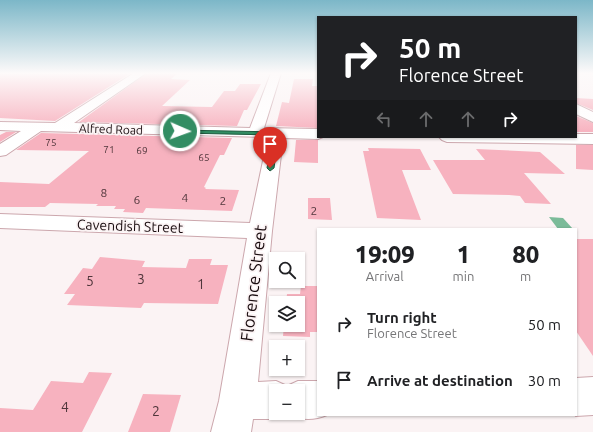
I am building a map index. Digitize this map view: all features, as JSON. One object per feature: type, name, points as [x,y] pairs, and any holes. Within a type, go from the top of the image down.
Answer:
[{"type":"street","points":[[59,128],[111,93]]},
{"type":"street","name":"Florence Street","points":[[234,416],[260,231],[266,133],[273,93]]},
{"type":"street","points":[[577,109],[593,118]]},
{"type":"street","name":"Alfred Road","points":[[0,126],[317,134]]},
{"type":"street","points":[[0,151],[38,127]]},
{"type":"street","points":[[520,138],[593,139]]},
{"type":"street","name":"Cavendish Street","points":[[0,221],[260,231]]},
{"type":"street","points":[[577,397],[593,396]]},
{"type":"street","points":[[305,400],[317,400]]},
{"type":"street","points":[[234,416],[269,403]]},
{"type":"shaded area","points":[[549,217],[563,218],[572,228],[557,228]]},
{"type":"building","points":[[0,93],[99,93],[55,121],[0,118]]},
{"type":"building","points":[[119,93],[176,93],[162,106],[212,107],[222,93],[256,93],[247,110],[244,110],[237,126],[79,122]]},
{"type":"building","points":[[291,93],[317,93],[317,128],[276,126],[282,102],[289,103]]},
{"type":"building","points":[[577,98],[593,99],[593,110],[577,103]]},
{"type":"building","points":[[577,116],[593,123],[593,132],[577,132]]},
{"type":"building","points":[[6,132],[16,132],[0,142],[0,135]]},
{"type":"building","points":[[41,133],[232,138],[224,155],[220,155],[204,187],[206,188],[205,189],[239,190],[232,211],[146,208],[143,213],[123,212],[125,209],[114,209],[116,206],[96,206],[98,204],[50,203],[45,207],[0,207],[0,182],[49,184],[89,151],[16,150]]},
{"type":"building","points":[[296,140],[318,140],[318,163],[294,162]]},
{"type":"building","points":[[576,145],[593,145],[593,170],[576,169]]},
{"type":"building","points":[[368,148],[420,149],[431,170],[402,170],[421,220],[377,218],[363,151],[369,151]]},
{"type":"building","points":[[476,149],[540,152],[565,174],[524,173],[551,204],[525,203],[520,196],[453,194],[433,160],[485,160]]},
{"type":"building","points":[[308,198],[330,198],[332,220],[308,219]]},
{"type":"building","points":[[577,239],[593,239],[593,356],[577,332]]},
{"type":"building","points":[[100,257],[145,261],[142,267],[186,268],[189,259],[212,259],[210,265],[228,265],[218,304],[144,303],[141,308],[67,305],[75,294],[64,294],[83,268],[92,269]]},
{"type":"building","points":[[305,286],[317,286],[317,332],[310,332],[310,337],[283,336],[283,332],[305,332],[305,296],[287,296],[287,294],[300,294],[301,288],[305,288]]},
{"type":"building","points":[[89,372],[112,373],[82,432],[0,432],[0,408],[33,410],[51,381],[83,383]]},
{"type":"building","points":[[143,394],[181,395],[170,432],[128,432]]},
{"type":"route","points":[[180,131],[276,134],[270,168]]}]
